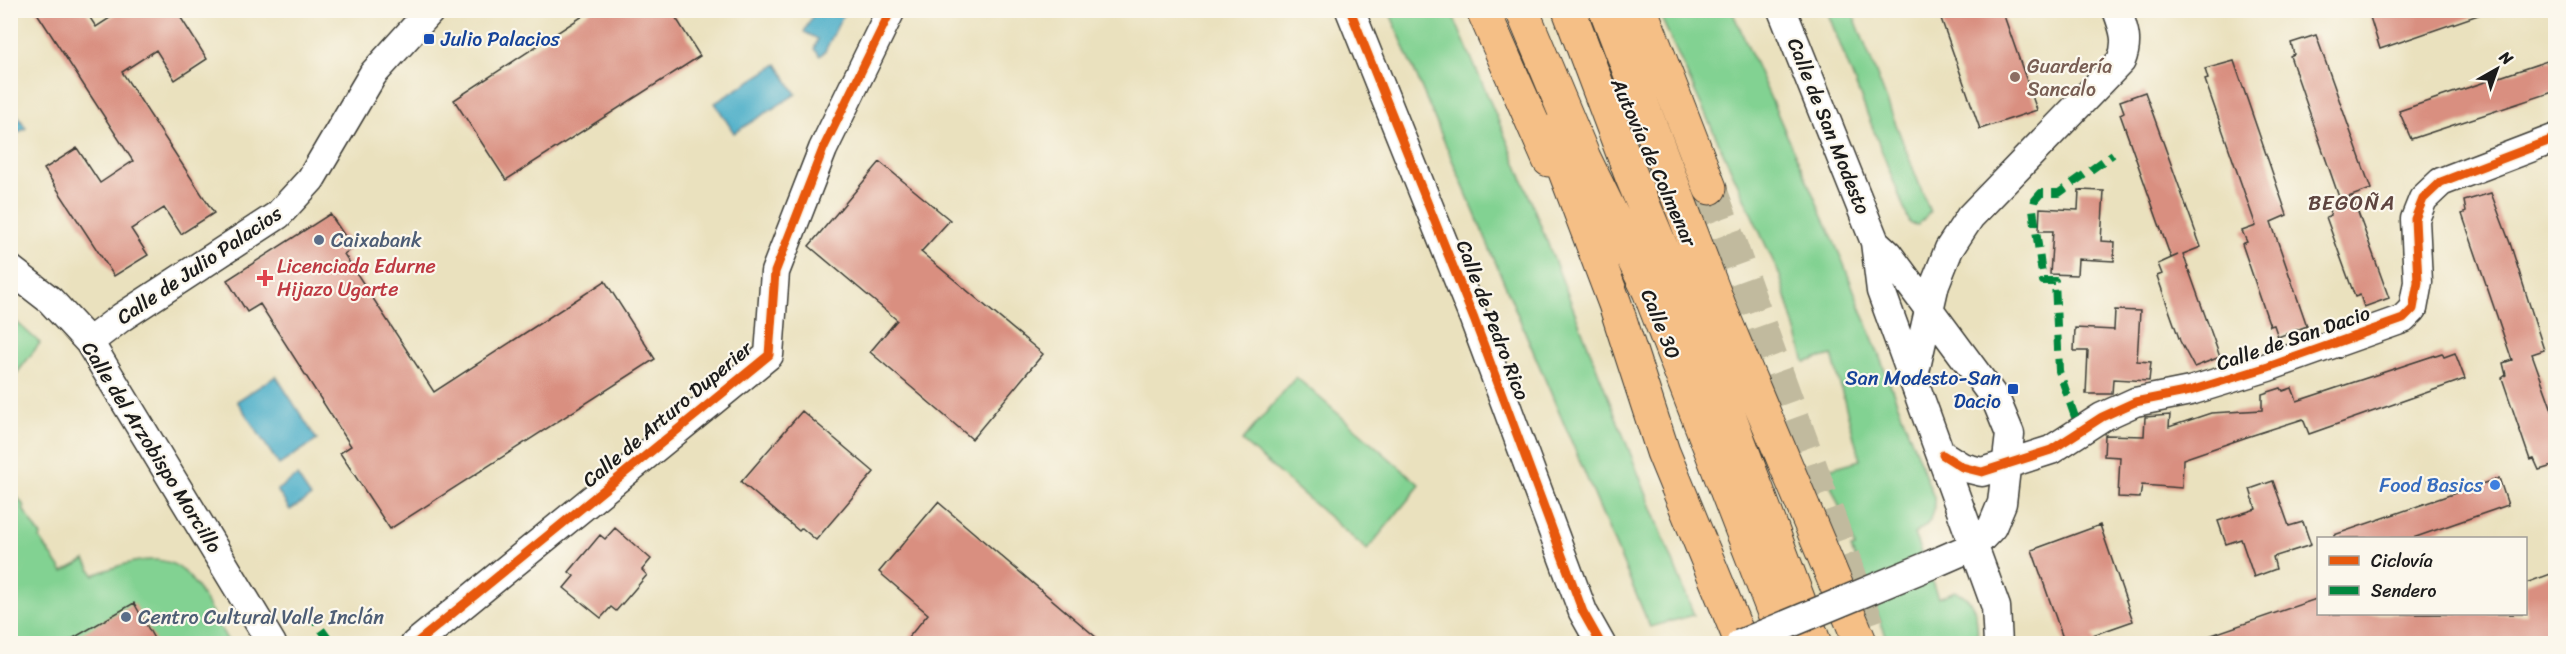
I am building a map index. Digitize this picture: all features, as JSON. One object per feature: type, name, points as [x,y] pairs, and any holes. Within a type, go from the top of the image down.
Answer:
[{"type":"highway","points":[[1483,10],[1615,304]]},
{"type":"highway","points":[[1501,10],[1615,304],[1664,452],[1741,644]]},
{"type":"highway","name":"Calle 30","points":[[1522,10],[1584,158],[1649,291],[1786,644]]},
{"type":"highway","points":[[1543,10],[1580,102],[1649,291]]},
{"type":"highway","points":[[1569,10],[1631,175],[1707,356],[1815,644]]},
{"type":"highway","name":"Autovía de Colmenar","points":[[1587,10],[1722,314]]},
{"type":"highway","points":[[1606,10],[1722,314],[1861,644]]},
{"type":"highway","points":[[1641,10],[1710,188]]},
{"type":"street","name":"Calle de Julio Palacios","points":[[89,342],[122,317],[278,215],[311,179],[373,74],[431,10]]},
{"type":"street","name":"Calle de Arturo Duperier","points":[[415,644],[769,355],[775,272],[823,149],[891,10]]},
{"type":"street","name":"Calle de Pedro Rico","points":[[1350,10],[1474,320],[1583,612],[1601,644]]},
{"type":"street","name":"Calle de San Modesto","points":[[1782,10],[1875,242],[1881,291],[1943,454],[1998,612],[1998,644]]},
{"type":"street","points":[[1914,376],[1928,308],[1943,257],[1971,216],[2121,61],[2127,48],[2125,32],[2117,10]]},
{"type":"street","name":"Calle de San Dacio","points":[[1943,454],[1962,467],[1982,472],[2051,450],[2102,417],[2135,402],[2190,391],[2268,367],[2403,319],[2413,309],[2418,282],[2415,219],[2432,188],[2441,182],[2556,138]]},
{"type":"street","name":"Calle de San Modesto","points":[[1875,242],[1888,254],[1996,400],[2010,434],[2009,463],[2002,503],[1992,527],[1974,546]]},
{"type":"street","name":"Calle del Arzobispo Morcillo","points":[[10,269],[50,300],[89,342],[272,644]]},
{"type":"street","points":[[1741,644],[1974,546]]},
{"type":"street","points":[[1935,563],[1970,572],[1987,582]]},
{"type":"green space","points":[[1389,11],[1451,11],[1511,150],[1694,615],[1650,627]]},
{"type":"green space","points":[[1658,11],[1732,11],[1843,262],[1934,498],[1934,511],[1930,520],[1914,534],[1938,598],[1955,591],[1969,600],[1975,612],[1978,643],[1889,643],[1851,548],[1855,547],[1825,470],[1860,460],[1832,355],[1805,362],[1780,276]]},
{"type":"green space","points":[[1827,11],[1852,11],[1930,212],[1918,225],[1911,224],[1909,221]]},
{"type":"green space","points":[[11,317],[40,343],[11,381]]},
{"type":"green space","points":[[1296,377],[1420,485],[1367,550],[1242,441]]},
{"type":"green space","points":[[10,488],[25,507],[23,509],[41,536],[40,539],[63,572],[85,560],[94,575],[124,564],[148,560],[166,562],[180,568],[192,581],[229,643],[11,643]]},
{"type":"water","points":[[815,11],[845,11],[825,51],[820,56],[814,49],[818,39],[804,32]]},
{"type":"water","points":[[777,64],[796,94],[734,133],[715,103]]},
{"type":"water","points":[[10,104],[26,128],[11,137],[10,137]]},
{"type":"water","points":[[276,376],[317,440],[279,465],[237,401]]},
{"type":"water","points":[[297,476],[311,497],[290,510],[277,490]]},
{"type":"building","points":[[35,10],[85,10],[96,27],[122,10],[176,10],[207,59],[175,80],[156,50],[122,72],[214,213],[181,234],[164,208],[131,229],[148,255],[114,276],[44,169],[77,148],[100,183],[133,161]]},
{"type":"building","points":[[592,10],[671,10],[700,56],[506,180],[454,100]]},
{"type":"building","points":[[1938,10],[2002,10],[2037,110],[1980,129]]},
{"type":"building","points":[[2388,10],[2484,10],[2484,13],[2380,49],[2370,17]]},
{"type":"building","points":[[2316,35],[2371,189],[2340,200],[2290,56],[2294,54],[2291,43]]},
{"type":"building","points":[[2556,58],[2556,91],[2411,139],[2399,111]]},
{"type":"building","points":[[2234,61],[2287,215],[2271,222],[2307,326],[2278,337],[2274,325],[2270,326],[2242,244],[2247,242],[2242,231],[2256,226],[2205,80],[2208,79],[2205,69]]},
{"type":"building","points":[[2145,92],[2201,247],[2183,254],[2220,357],[2194,367],[2180,341],[2157,276],[2162,274],[2158,264],[2178,255],[2171,258],[2120,114],[2124,112],[2120,101]]},
{"type":"building","points":[[880,162],[950,220],[921,252],[1043,354],[972,439],[870,352],[897,320],[809,246]]},
{"type":"building","points":[[2079,190],[2104,191],[2101,241],[2115,242],[2114,261],[2078,259],[2077,275],[2050,274],[2053,231],[2039,231],[2040,208],[2078,210]]},
{"type":"building","points":[[2491,193],[2510,243],[2544,350],[2532,354],[2556,421],[2556,465],[2539,470],[2534,459],[2530,460],[2502,378],[2506,375],[2503,363],[2512,360],[2462,214],[2466,212],[2464,201]]},
{"type":"building","points":[[2352,196],[2389,298],[2364,307],[2360,295],[2355,297],[2326,217],[2331,215],[2327,205]]},
{"type":"building","points":[[330,214],[353,248],[344,254],[434,392],[605,281],[655,359],[390,529],[340,453],[351,446],[260,304],[247,312],[227,280]]},
{"type":"building","points":[[2115,310],[2140,311],[2137,361],[2151,362],[2149,381],[2113,379],[2112,394],[2086,394],[2088,351],[2074,351],[2075,328],[2114,330]]},
{"type":"building","points":[[2442,353],[2444,357],[2455,353],[2465,379],[2309,434],[2303,419],[2247,437],[2183,459],[2182,488],[2142,485],[2140,498],[2118,497],[2120,457],[2104,456],[2105,435],[2144,436],[2145,417],[2170,415],[2169,427],[2211,413],[2262,410],[2262,394],[2281,388],[2283,391],[2292,388],[2297,401]]},
{"type":"building","points":[[802,411],[874,472],[816,540],[802,528],[799,531],[741,482]]},
{"type":"building","points":[[2499,478],[2508,505],[2416,537],[2334,537],[2334,535]]},
{"type":"building","points":[[2273,481],[2289,526],[2303,522],[2311,545],[2273,557],[2276,569],[2254,577],[2241,539],[2226,544],[2218,521],[2256,509],[2250,489]]},
{"type":"building","points":[[938,502],[1104,644],[903,644],[928,614],[879,572]]},
{"type":"building","points":[[2100,525],[2133,621],[2093,635],[2097,644],[2065,644],[2032,550]]},
{"type":"building","points":[[615,528],[651,559],[642,570],[647,575],[616,611],[611,607],[601,618],[564,588],[574,576],[569,572],[600,535],[605,539]]},
{"type":"building","points":[[2556,572],[2556,644],[2197,644],[2197,640],[2317,599],[2317,615],[2527,615],[2527,583]]},
{"type":"building","name":"Centro Cultural Valle Inclán","points":[[134,603],[157,644],[63,644]]},
{"type":"tunnel","points":[[1710,188],[1868,625]]},
{"type":"marked path","points":[[2075,417],[2059,371],[2055,281],[2043,281],[2033,209],[2035,200],[2041,193],[2059,193],[2113,154]]},
{"type":"marked path","points":[[308,611],[332,644]]},
{"type":"cycle path","points":[[415,644],[769,355],[775,272],[823,149],[891,10]]},
{"type":"cycle path","points":[[1350,10],[1474,319],[1583,612],[1601,644]]},
{"type":"cycle path","points":[[1943,455],[1962,467],[1982,472],[2051,450],[2102,417],[2135,402],[2190,391],[2268,367],[2403,319],[2413,309],[2418,282],[2415,219],[2423,199],[2441,182],[2556,138]]},
{"type":"place","name":"Julio Palacios","points":[[429,39]]},
{"type":"place","name":"Guardería Sancalo","points":[[2015,77]]},
{"type":"place","name":"Caixabank","points":[[319,240]]},
{"type":"place","name":"Licenciada Edurne Hijazo Ugarte","points":[[265,278]]},
{"type":"place","name":"San Modesto-San Dacio","points":[[2013,389]]},
{"type":"place","name":"Food Basics","points":[[2495,485]]},
{"type":"place","name":"Centro Cultural Valle Inclán","points":[[126,617]]},
{"type":"district","name":"BEGOÑA","points":[[2352,203]]}]
